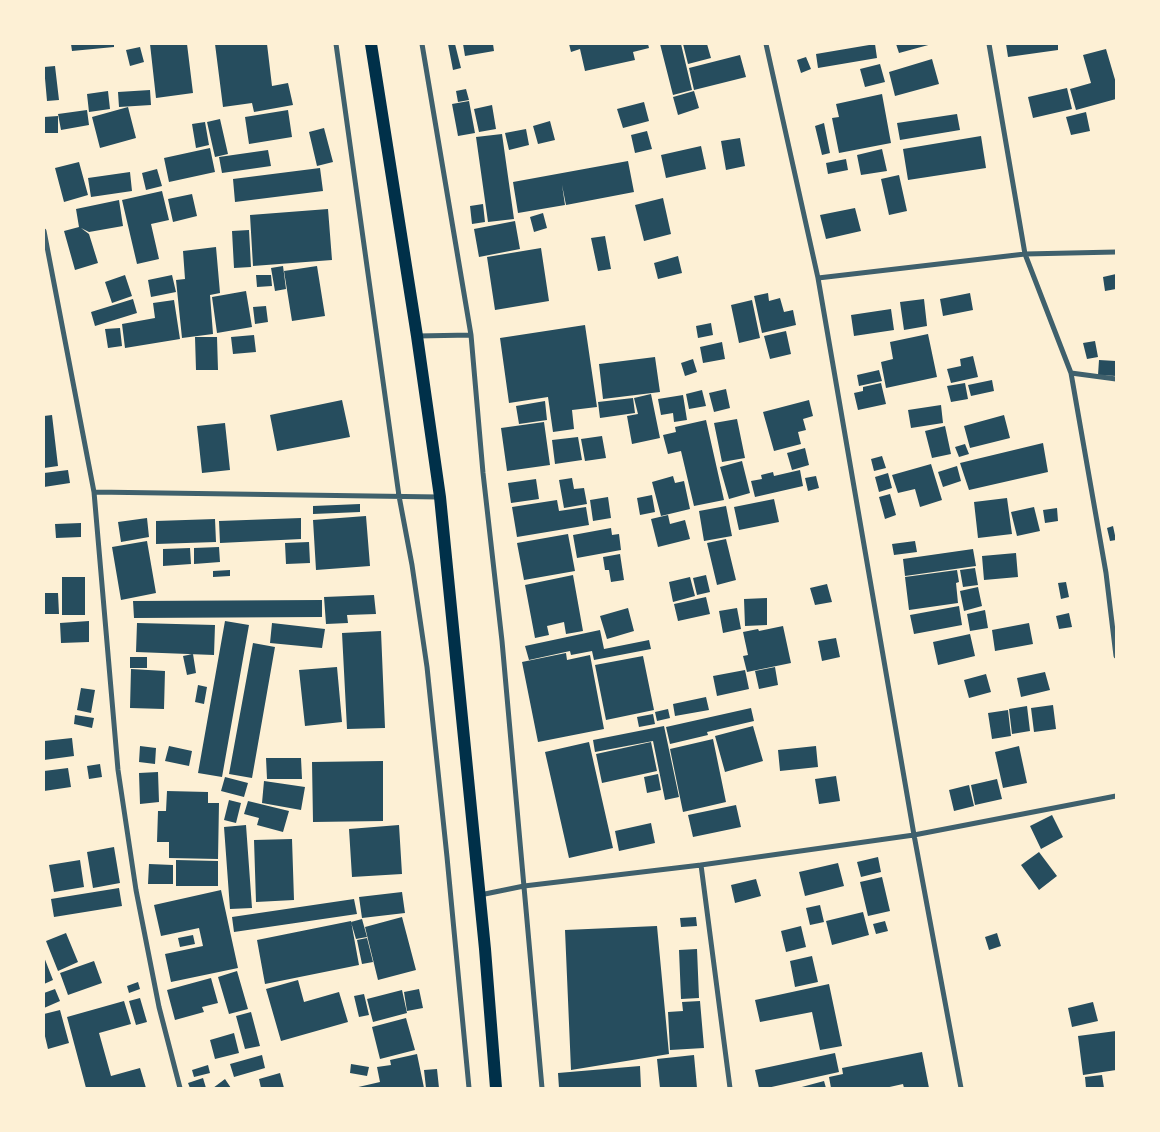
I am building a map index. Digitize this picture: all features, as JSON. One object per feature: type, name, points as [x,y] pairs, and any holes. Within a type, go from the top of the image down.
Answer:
[{"type":"main road","points":[[371,44],[417,336],[440,497],[480,895],[496,1088]]},
{"type":"street","points":[[336,44],[399,496],[428,677],[469,1088]]},
{"type":"street","points":[[422,44],[471,334],[483,474],[502,641],[542,1088]]},
{"type":"street","points":[[766,44],[818,278],[914,835],[961,1088]]},
{"type":"street","points":[[989,44],[1025,254],[1071,374],[1106,573],[1116,656]]},
{"type":"street","points":[[44,231],[94,492],[118,770],[138,900],[159,1007],[180,1088]]},
{"type":"street","points":[[818,278],[1025,254],[1116,252]]},
{"type":"street","points":[[417,336],[471,334]]},
{"type":"street","points":[[1071,374],[1116,379]]},
{"type":"street","points":[[94,492],[440,497]]},
{"type":"street","points":[[480,895],[524,886],[701,865],[914,835],[1116,796]]},
{"type":"street","points":[[701,865],[730,1088]]},
{"type":"building","points":[[71,44],[114,44],[114,47],[72,51]]},
{"type":"building","points":[[150,44],[187,44],[193,93],[156,98]]},
{"type":"building","points":[[215,44],[267,44],[272,86],[288,83],[293,105],[254,112],[252,103],[223,107]]},
{"type":"building","points":[[448,44],[455,44],[461,68],[453,70]]},
{"type":"building","points":[[463,44],[493,44],[494,51],[465,56]]},
{"type":"building","points":[[569,44],[648,44],[649,48],[633,52],[635,60],[585,71],[580,49],[571,52]]},
{"type":"building","points":[[660,44],[681,44],[692,90],[673,95]]},
{"type":"building","points":[[683,44],[707,44],[711,58],[688,64]]},
{"type":"building","points":[[875,44],[877,58],[818,68],[816,54]]},
{"type":"building","points":[[896,44],[932,44],[899,53]]},
{"type":"building","points":[[1006,44],[1058,44],[1058,50],[1008,57]]},
{"type":"building","points":[[140,47],[144,62],[130,66],[126,50]]},
{"type":"building","points":[[1106,49],[1116,83],[1116,99],[1076,110],[1070,89],[1091,83],[1083,55]]},
{"type":"building","points":[[740,55],[746,77],[694,90],[689,68]]},
{"type":"building","points":[[806,57],[811,69],[801,73],[797,60]]},
{"type":"building","points":[[932,59],[939,84],[895,96],[889,72]]},
{"type":"building","points":[[880,64],[885,82],[865,87],[860,69]]},
{"type":"building","points":[[55,66],[59,100],[47,101],[44,67]]},
{"type":"building","points":[[1067,88],[1072,109],[1033,118],[1028,97]]},
{"type":"building","points":[[466,89],[469,100],[458,102],[456,91]]},
{"type":"building","points":[[150,90],[151,105],[119,107],[118,92]]},
{"type":"building","points":[[108,91],[110,109],[89,112],[87,94]]},
{"type":"building","points":[[694,91],[699,108],[678,115],[673,97]]},
{"type":"building","points":[[882,94],[891,143],[839,153],[832,118],[839,117],[836,104]]},
{"type":"building","points":[[469,101],[475,133],[458,136],[452,104]]},
{"type":"building","points":[[644,102],[649,121],[623,128],[617,109]]},
{"type":"building","points":[[492,105],[496,129],[479,132],[474,109]]},
{"type":"building","points":[[128,107],[136,138],[100,148],[92,117]]},
{"type":"building","points":[[87,110],[89,125],[61,130],[58,114]]},
{"type":"building","points":[[288,110],[292,137],[249,144],[245,117]]},
{"type":"building","points":[[1086,112],[1090,131],[1071,135],[1066,117]]},
{"type":"building","points":[[957,114],[960,130],[900,140],[897,123]]},
{"type":"building","points":[[58,116],[58,133],[44,133],[44,117]]},
{"type":"building","points":[[220,119],[228,154],[215,157],[207,122]]},
{"type":"building","points":[[550,121],[555,140],[538,144],[533,126]]},
{"type":"building","points":[[205,122],[209,145],[196,148],[192,124]]},
{"type":"building","points":[[824,123],[830,153],[822,155],[815,126]]},
{"type":"building","points":[[324,128],[333,162],[317,166],[309,132]]},
{"type":"building","points":[[526,129],[529,145],[509,150],[505,133]]},
{"type":"building","points":[[647,131],[652,149],[635,153],[631,135]]},
{"type":"building","points":[[502,134],[514,219],[488,222],[476,137]]},
{"type":"building","points":[[981,136],[986,168],[908,180],[903,149]]},
{"type":"building","points":[[740,138],[745,166],[726,170],[721,141]]},
{"type":"building","points":[[701,146],[706,169],[666,178],[661,155]]},
{"type":"building","points":[[210,148],[215,172],[169,182],[164,158]]},
{"type":"building","points":[[882,149],[887,171],[861,175],[857,155]]},
{"type":"building","points":[[268,150],[271,166],[222,173],[219,157]]},
{"type":"building","points":[[846,159],[848,170],[828,174],[826,163]]},
{"type":"building","points":[[628,161],[634,192],[566,205],[562,185],[565,205],[518,213],[513,182]]},
{"type":"building","points":[[79,162],[88,195],[64,202],[55,168]]},
{"type":"building","points":[[320,168],[323,191],[235,202],[233,179]]},
{"type":"building","points":[[157,169],[162,186],[146,190],[142,173]]},
{"type":"building","points":[[130,172],[132,191],[91,197],[88,178]]},
{"type":"building","points":[[899,175],[907,211],[889,215],[881,179]]},
{"type":"building","points":[[162,191],[169,220],[151,224],[159,259],[137,264],[122,200]]},
{"type":"building","points":[[192,194],[197,216],[173,222],[168,199]]},
{"type":"building","points":[[663,198],[671,234],[644,241],[635,205]]},
{"type":"building","points":[[119,200],[123,226],[89,232],[81,228],[89,234],[98,263],[75,270],[64,231],[79,227],[76,209]]},
{"type":"building","points":[[483,204],[485,222],[472,224],[470,206]]},
{"type":"building","points":[[855,208],[861,231],[826,239],[820,215]]},
{"type":"building","points":[[328,209],[332,260],[253,266],[250,215]]},
{"type":"building","points":[[543,213],[547,228],[534,232],[530,217]]},
{"type":"building","points":[[515,221],[520,249],[479,257],[474,229]]},
{"type":"building","points":[[249,230],[251,267],[234,268],[232,231]]},
{"type":"building","points":[[605,236],[611,269],[598,271],[591,238]]},
{"type":"building","points":[[216,247],[220,293],[210,295],[213,334],[182,338],[176,280],[185,279],[183,251]]},
{"type":"building","points":[[541,248],[549,301],[495,310],[487,257]]},
{"type":"building","points":[[678,256],[682,273],[658,279],[654,263]]},
{"type":"building","points":[[283,266],[286,289],[275,291],[271,268]]},
{"type":"building","points":[[317,266],[325,316],[292,321],[284,271]]},
{"type":"building","points":[[1116,274],[1116,289],[1105,291],[1103,277]]},
{"type":"building","points":[[125,275],[132,296],[112,303],[105,282]]},
{"type":"building","points":[[172,275],[176,292],[151,297],[148,280]]},
{"type":"building","points":[[256,275],[271,275],[272,286],[257,287]]},
{"type":"building","points":[[246,291],[252,327],[217,333],[212,297]]},
{"type":"building","points":[[768,293],[769,301],[780,298],[784,312],[793,310],[796,325],[762,333],[754,296]]},
{"type":"building","points":[[970,293],[973,310],[943,316],[940,299]]},
{"type":"building","points":[[133,299],[137,313],[95,326],[91,312]]},
{"type":"building","points":[[924,299],[927,326],[904,330],[900,302]]},
{"type":"building","points":[[174,300],[180,339],[125,348],[122,324],[155,318],[153,303]]},
{"type":"building","points":[[752,300],[760,338],[739,343],[731,305]]},
{"type":"building","points":[[266,306],[268,322],[255,324],[253,307]]},
{"type":"building","points":[[891,309],[894,330],[854,336],[851,315]]},
{"type":"building","points":[[711,323],[713,335],[698,338],[696,326]]},
{"type":"building","points":[[585,325],[597,407],[572,410],[574,429],[553,432],[548,397],[509,403],[500,338]]},
{"type":"building","points":[[120,328],[122,346],[108,348],[105,329]]},
{"type":"building","points":[[786,331],[791,354],[770,359],[764,336]]},
{"type":"building","points":[[928,334],[937,377],[886,388],[881,362],[893,359],[890,342]]},
{"type":"building","points":[[254,335],[256,352],[233,354],[231,337]]},
{"type":"building","points":[[195,337],[217,337],[218,370],[196,370]]},
{"type":"building","points":[[1095,341],[1098,357],[1087,359],[1083,343]]},
{"type":"building","points":[[722,342],[725,359],[703,363],[700,347]]},
{"type":"building","points":[[973,356],[978,377],[951,383],[947,369],[961,366],[960,359]]},
{"type":"building","points":[[655,357],[660,392],[603,399],[599,364]]},
{"type":"building","points":[[693,359],[697,372],[685,376],[681,363]]},
{"type":"building","points":[[1099,360],[1116,361],[1116,376],[1098,375]]},
{"type":"building","points":[[879,370],[882,381],[859,386],[857,375]]},
{"type":"building","points":[[992,380],[994,391],[971,396],[968,385]]},
{"type":"building","points":[[881,383],[886,404],[858,410],[854,393],[863,391],[863,387]]},
{"type":"building","points":[[965,383],[968,399],[951,402],[947,386]]},
{"type":"building","points":[[726,389],[730,408],[714,412],[709,393]]},
{"type":"building","points":[[702,390],[706,406],[689,409],[686,394]]},
{"type":"building","points":[[651,394],[660,438],[632,444],[627,416],[638,414],[634,398]]},
{"type":"building","points":[[683,395],[687,420],[674,422],[673,413],[661,415],[658,399]]},
{"type":"building","points":[[633,398],[635,413],[600,418],[598,402]]},
{"type":"building","points":[[342,400],[350,437],[277,451],[270,415]]},
{"type":"building","points":[[809,400],[813,416],[803,419],[806,430],[798,432],[801,444],[774,451],[763,412]]},
{"type":"building","points":[[545,401],[547,420],[519,424],[516,406]]},
{"type":"building","points":[[941,405],[943,423],[911,428],[908,410]]},
{"type":"building","points":[[52,415],[58,466],[44,468],[44,416]]},
{"type":"building","points":[[1004,415],[1010,438],[970,448],[964,426]]},
{"type":"building","points":[[737,419],[745,458],[722,462],[714,423]]},
{"type":"building","points":[[706,420],[724,500],[694,506],[681,451],[668,454],[663,435],[676,432],[675,427]]},
{"type":"building","points":[[544,422],[550,465],[507,471],[501,428]]},
{"type":"building","points":[[225,423],[230,470],[202,473],[197,426]]},
{"type":"building","points":[[945,426],[951,454],[932,458],[925,431]]},
{"type":"building","points":[[602,436],[606,458],[585,461],[581,439]]},
{"type":"building","points":[[578,437],[582,460],[555,464],[552,440]]},
{"type":"building","points":[[1043,443],[1048,472],[969,490],[960,463]]},
{"type":"building","points":[[965,444],[969,454],[959,457],[955,447]]},
{"type":"building","points":[[805,448],[809,465],[792,470],[787,453]]},
{"type":"building","points":[[882,456],[886,468],[874,471],[871,459]]},
{"type":"building","points":[[742,461],[750,493],[729,499],[720,467]]},
{"type":"building","points":[[931,464],[942,500],[920,507],[915,489],[898,493],[892,475]]},
{"type":"building","points":[[957,466],[961,481],[943,487],[938,472]]},
{"type":"building","points":[[68,470],[70,483],[44,487],[44,473]]},
{"type":"building","points":[[800,470],[803,486],[755,497],[751,481],[762,479],[761,475],[773,472],[774,476]]},
{"type":"building","points":[[888,473],[892,488],[879,492],[875,477]]},
{"type":"building","points":[[673,476],[675,483],[684,481],[690,509],[661,516],[652,482]]},
{"type":"building","points":[[816,476],[819,488],[808,491],[805,478]]},
{"type":"building","points":[[572,478],[574,489],[584,488],[587,504],[564,508],[559,480]]},
{"type":"building","points":[[536,479],[539,499],[511,503],[508,483]]},
{"type":"building","points":[[890,494],[896,515],[885,519],[879,497]]},
{"type":"building","points":[[652,495],[655,512],[640,515],[637,498]]},
{"type":"building","points":[[608,497],[611,518],[593,521],[590,500]]},
{"type":"building","points":[[1007,498],[1012,534],[978,538],[974,502]]},
{"type":"building","points":[[774,499],[779,522],[739,530],[734,507]]},
{"type":"building","points":[[557,500],[559,511],[586,507],[589,525],[517,537],[512,507]]},
{"type":"building","points":[[360,504],[360,512],[313,514],[313,506]]},
{"type":"building","points":[[726,506],[732,536],[704,541],[699,511]]},
{"type":"building","points":[[1034,507],[1040,531],[1017,536],[1011,512]]},
{"type":"building","points":[[1057,508],[1058,521],[1045,523],[1043,510]]},
{"type":"building","points":[[668,515],[670,524],[685,520],[690,539],[658,547],[651,519]]},
{"type":"building","points":[[366,516],[370,566],[316,570],[313,520]]},
{"type":"building","points":[[147,518],[149,537],[121,542],[118,522]]},
{"type":"building","points":[[301,518],[301,539],[220,543],[219,521]]},
{"type":"building","points":[[215,519],[216,542],[156,544],[156,521]]},
{"type":"building","points":[[81,523],[81,537],[56,538],[55,524]]},
{"type":"building","points":[[1113,526],[1116,540],[1110,541],[1107,528]]},
{"type":"building","points":[[611,528],[612,535],[619,534],[621,550],[577,558],[573,535]]},
{"type":"building","points":[[568,534],[575,571],[524,580],[517,543]]},
{"type":"building","points":[[726,539],[736,580],[717,585],[707,543]]},
{"type":"building","points":[[147,541],[156,593],[121,600],[112,547]]},
{"type":"building","points":[[915,541],[917,552],[894,555],[892,544]]},
{"type":"building","points":[[309,542],[310,563],[286,564],[285,543]]},
{"type":"building","points":[[219,547],[220,562],[194,564],[194,548]]},
{"type":"building","points":[[190,548],[191,564],[163,566],[163,549]]},
{"type":"building","points":[[973,549],[976,566],[905,576],[903,559]]},
{"type":"building","points":[[1016,553],[1018,577],[984,580],[982,556]]},
{"type":"building","points":[[620,554],[624,580],[611,582],[609,570],[605,570],[603,557]]},
{"type":"building","points":[[975,568],[978,585],[963,587],[960,570]]},
{"type":"building","points":[[230,570],[230,576],[213,577],[213,571]]},
{"type":"building","points":[[957,570],[959,582],[956,583],[958,603],[909,610],[905,577]]},
{"type":"building","points":[[573,575],[583,631],[566,634],[564,622],[547,626],[549,635],[535,638],[525,585]]},
{"type":"building","points":[[706,575],[710,592],[697,595],[693,578]]},
{"type":"building","points":[[62,577],[85,577],[85,615],[62,615]]},
{"type":"building","points":[[690,577],[695,596],[673,602],[669,582]]},
{"type":"building","points":[[1066,582],[1069,597],[1061,599],[1058,583]]},
{"type":"building","points":[[827,584],[832,602],[815,605],[810,588]]},
{"type":"building","points":[[978,587],[982,606],[964,611],[960,591]]},
{"type":"building","points":[[44,593],[58,593],[59,614],[44,614]]},
{"type":"building","points":[[374,595],[376,614],[347,615],[348,623],[326,624],[324,597]]},
{"type":"building","points":[[706,597],[710,614],[678,621],[674,604]]},
{"type":"building","points":[[767,598],[767,625],[745,626],[744,599]]},
{"type":"building","points":[[322,600],[322,617],[134,618],[133,601]]},
{"type":"building","points":[[959,606],[962,625],[914,634],[910,615]]},
{"type":"building","points":[[628,608],[634,631],[607,639],[600,616]]},
{"type":"building","points":[[737,608],[741,629],[723,633],[719,611]]},
{"type":"building","points":[[985,610],[988,628],[970,631],[967,614]]},
{"type":"building","points":[[1069,613],[1072,627],[1059,629],[1056,616]]},
{"type":"building","points":[[89,621],[89,642],[61,643],[60,623]]},
{"type":"building","points":[[225,621],[249,625],[222,777],[198,773]]},
{"type":"building","points":[[137,623],[215,625],[214,655],[136,652]]},
{"type":"building","points":[[272,623],[325,629],[322,648],[270,643]]},
{"type":"building","points":[[1029,623],[1033,644],[995,651],[992,630]]},
{"type":"building","points":[[783,626],[791,663],[747,672],[743,656],[748,655],[743,632]]},
{"type":"building","points":[[600,630],[604,649],[649,640],[651,649],[594,660],[592,651],[571,655],[570,651],[529,660],[525,646]]},
{"type":"building","points":[[381,631],[385,728],[347,729],[342,633]]},
{"type":"building","points":[[970,634],[975,656],[938,665],[933,642]]},
{"type":"building","points":[[836,638],[840,657],[822,661],[818,641]]},
{"type":"building","points":[[253,643],[275,647],[252,778],[229,774]]},
{"type":"building","points":[[566,653],[567,660],[590,655],[604,729],[538,742],[522,662]]},
{"type":"building","points":[[193,654],[196,673],[187,675],[183,656]]},
{"type":"building","points":[[643,656],[654,710],[606,720],[595,665]]},
{"type":"building","points":[[130,657],[147,657],[147,668],[130,668]]},
{"type":"building","points":[[337,667],[342,722],[305,726],[299,670]]},
{"type":"building","points":[[775,667],[778,685],[759,689],[755,671]]},
{"type":"building","points":[[131,669],[165,671],[164,709],[130,708]]},
{"type":"building","points":[[745,670],[749,689],[717,696],[713,676]]},
{"type":"building","points":[[1045,672],[1050,690],[1021,697],[1017,678]]},
{"type":"building","points":[[986,674],[991,692],[969,698],[964,680]]},
{"type":"building","points":[[198,685],[207,687],[204,704],[195,702]]},
{"type":"building","points":[[81,688],[95,690],[91,713],[77,710]]},
{"type":"building","points":[[706,697],[709,710],[675,716],[673,704]]},
{"type":"building","points":[[1053,705],[1056,729],[1034,732],[1031,708]]},
{"type":"building","points":[[1027,706],[1030,731],[1012,734],[1009,709]]},
{"type":"building","points":[[751,708],[754,721],[707,732],[708,735],[670,744],[666,727]]},
{"type":"building","points":[[668,709],[670,718],[657,721],[655,712]]},
{"type":"building","points":[[1008,710],[1011,736],[992,739],[988,713]]},
{"type":"building","points":[[653,714],[655,724],[639,727],[637,717]]},
{"type":"building","points":[[75,715],[94,718],[92,728],[74,724]]},
{"type":"building","points":[[664,726],[679,797],[665,800],[653,741],[595,752],[593,740]]},
{"type":"building","points":[[753,726],[763,761],[725,772],[715,736]]},
{"type":"building","points":[[72,738],[74,756],[44,760],[44,741]]},
{"type":"building","points":[[713,739],[726,802],[683,812],[670,749]]},
{"type":"building","points":[[589,742],[613,848],[569,858],[545,752]]},
{"type":"building","points":[[651,742],[657,771],[602,783],[596,754]]},
{"type":"building","points":[[140,746],[156,748],[155,764],[139,762]]},
{"type":"building","points":[[169,746],[192,751],[189,766],[165,761]]},
{"type":"building","points":[[816,746],[818,767],[780,771],[778,750]]},
{"type":"building","points":[[1019,746],[1027,783],[1003,788],[995,752]]},
{"type":"building","points":[[266,758],[301,758],[302,779],[267,779]]},
{"type":"building","points":[[383,761],[383,821],[313,822],[312,762]]},
{"type":"building","points":[[100,764],[102,777],[89,779],[87,766]]},
{"type":"building","points":[[68,768],[71,787],[44,791],[44,771]]},
{"type":"building","points":[[158,772],[159,802],[140,804],[139,773]]},
{"type":"building","points":[[658,774],[661,790],[647,793],[644,777]]},
{"type":"building","points":[[836,776],[840,801],[819,804],[815,779]]},
{"type":"building","points":[[225,777],[248,783],[244,797],[221,791]]},
{"type":"building","points":[[997,779],[1002,799],[975,805],[971,785]]},
{"type":"building","points":[[264,781],[305,787],[301,810],[262,803]]},
{"type":"building","points":[[969,785],[974,806],[954,811],[949,790]]},
{"type":"building","points":[[167,791],[208,792],[208,803],[219,803],[218,859],[169,858],[169,842],[157,842],[158,811],[166,811]]},
{"type":"building","points":[[229,800],[241,803],[236,823],[224,820]]},
{"type":"building","points":[[248,801],[289,811],[283,832],[257,825],[259,818],[244,814]]},
{"type":"building","points":[[736,805],[741,827],[693,837],[688,815]]},
{"type":"building","points":[[1052,815],[1063,837],[1041,849],[1030,826]]},
{"type":"building","points":[[651,823],[655,843],[619,851],[615,831]]},
{"type":"building","points":[[246,825],[252,908],[230,909],[224,827]]},
{"type":"building","points":[[399,825],[402,874],[352,877],[349,829]]},
{"type":"building","points":[[292,839],[294,900],[256,902],[254,840]]},
{"type":"building","points":[[114,847],[120,883],[93,888],[87,852]]},
{"type":"building","points":[[1039,852],[1057,876],[1039,890],[1021,865]]},
{"type":"building","points":[[878,857],[881,872],[861,877],[857,862]]},
{"type":"building","points":[[80,860],[84,887],[54,892],[49,865]]},
{"type":"building","points":[[176,860],[218,861],[218,886],[176,886]]},
{"type":"building","points":[[838,863],[844,886],[805,896],[799,872]]},
{"type":"building","points":[[149,864],[173,865],[173,884],[148,884]]},
{"type":"building","points":[[882,877],[890,911],[868,916],[860,882]]},
{"type":"building","points":[[756,879],[761,896],[735,903],[731,885]]},
{"type":"building","points":[[119,888],[122,906],[54,917],[51,899]]},
{"type":"building","points":[[221,890],[238,968],[171,982],[165,954],[203,946],[199,928],[161,936],[154,905]]},
{"type":"building","points":[[402,892],[405,913],[362,918],[359,897]]},
{"type":"building","points":[[354,899],[357,914],[234,932],[232,917]]},
{"type":"building","points":[[820,905],[824,922],[810,925],[806,908]]},
{"type":"building","points":[[863,912],[869,935],[832,945],[826,921]]},
{"type":"building","points":[[402,917],[416,970],[378,980],[365,927]]},
{"type":"building","points":[[696,917],[697,926],[681,927],[680,918]]},
{"type":"building","points":[[362,919],[367,937],[356,939],[351,922]]},
{"type":"building","points":[[351,921],[359,965],[265,984],[257,940]]},
{"type":"building","points":[[885,921],[888,931],[876,934],[873,924]]},
{"type":"building","points":[[657,926],[669,1054],[571,1070],[565,930]]},
{"type":"building","points":[[801,926],[806,947],[786,952],[781,931]]},
{"type":"building","points":[[66,933],[78,962],[58,971],[46,941]]},
{"type":"building","points":[[997,933],[1001,946],[989,950],[985,937]]},
{"type":"building","points":[[193,935],[195,944],[180,947],[178,938]]},
{"type":"building","points":[[367,938],[373,962],[362,964],[357,940]]},
{"type":"building","points":[[697,949],[699,998],[681,999],[679,950]]},
{"type":"building","points":[[812,956],[818,982],[795,987],[790,961]]},
{"type":"building","points":[[44,957],[53,980],[44,984]]},
{"type":"building","points":[[94,961],[102,983],[68,995],[60,973]]},
{"type":"building","points":[[237,971],[248,1009],[229,1014],[218,977]]},
{"type":"building","points":[[211,978],[218,1003],[202,1007],[204,1012],[175,1020],[167,990]]},
{"type":"building","points":[[298,980],[304,1002],[339,992],[348,1022],[281,1041],[266,989]]},
{"type":"building","points":[[138,982],[140,989],[129,993],[127,986]]},
{"type":"building","points":[[829,984],[842,1046],[820,1050],[812,1012],[760,1022],[755,1000]]},
{"type":"building","points":[[55,989],[60,1001],[44,1008],[44,993]]},
{"type":"building","points":[[419,989],[423,1008],[407,1011],[404,992]]},
{"type":"building","points":[[402,990],[407,1013],[373,1022],[367,999]]},
{"type":"building","points":[[364,994],[369,1015],[359,1017],[354,996]]},
{"type":"building","points":[[140,998],[147,1022],[136,1025],[129,1001]]},
{"type":"building","points":[[124,1001],[131,1024],[99,1033],[111,1076],[140,1068],[146,1088],[86,1088],[67,1017]]},
{"type":"building","points":[[700,1001],[704,1048],[670,1050],[668,1012],[683,1011],[682,1002]]},
{"type":"building","points":[[1093,1002],[1098,1021],[1072,1027],[1068,1008]]},
{"type":"building","points":[[60,1010],[69,1043],[48,1049],[44,1032],[44,1014]]},
{"type":"building","points":[[251,1012],[260,1046],[245,1049],[236,1016]]},
{"type":"building","points":[[406,1018],[415,1050],[380,1059],[372,1027]]},
{"type":"building","points":[[1116,1031],[1116,1070],[1083,1075],[1078,1036]]},
{"type":"building","points":[[234,1033],[239,1053],[215,1059],[210,1040]]},
{"type":"building","points":[[922,1052],[929,1088],[904,1088],[903,1084],[885,1088],[831,1088],[829,1077],[843,1074],[842,1068]]},
{"type":"building","points":[[835,1053],[839,1072],[767,1088],[759,1088],[755,1070]]},
{"type":"building","points":[[417,1054],[424,1088],[354,1088],[380,1082],[377,1067],[391,1065],[390,1060]]},
{"type":"building","points":[[262,1055],[265,1068],[234,1077],[230,1064]]},
{"type":"building","points":[[694,1055],[697,1088],[660,1088],[657,1059]]},
{"type":"building","points":[[351,1064],[369,1067],[367,1076],[350,1073]]},
{"type":"building","points":[[208,1065],[210,1073],[194,1077],[192,1070]]},
{"type":"building","points":[[640,1066],[641,1088],[559,1088],[558,1073]]},
{"type":"building","points":[[437,1069],[439,1088],[426,1088],[424,1070]]},
{"type":"building","points":[[280,1073],[284,1088],[261,1088],[259,1079]]},
{"type":"building","points":[[1102,1075],[1104,1088],[1086,1088],[1085,1077]]},
{"type":"building","points":[[203,1078],[206,1088],[190,1088],[188,1083]]},
{"type":"building","points":[[225,1079],[231,1088],[213,1088]]},
{"type":"building","points":[[824,1081],[826,1088],[798,1088]]}]
